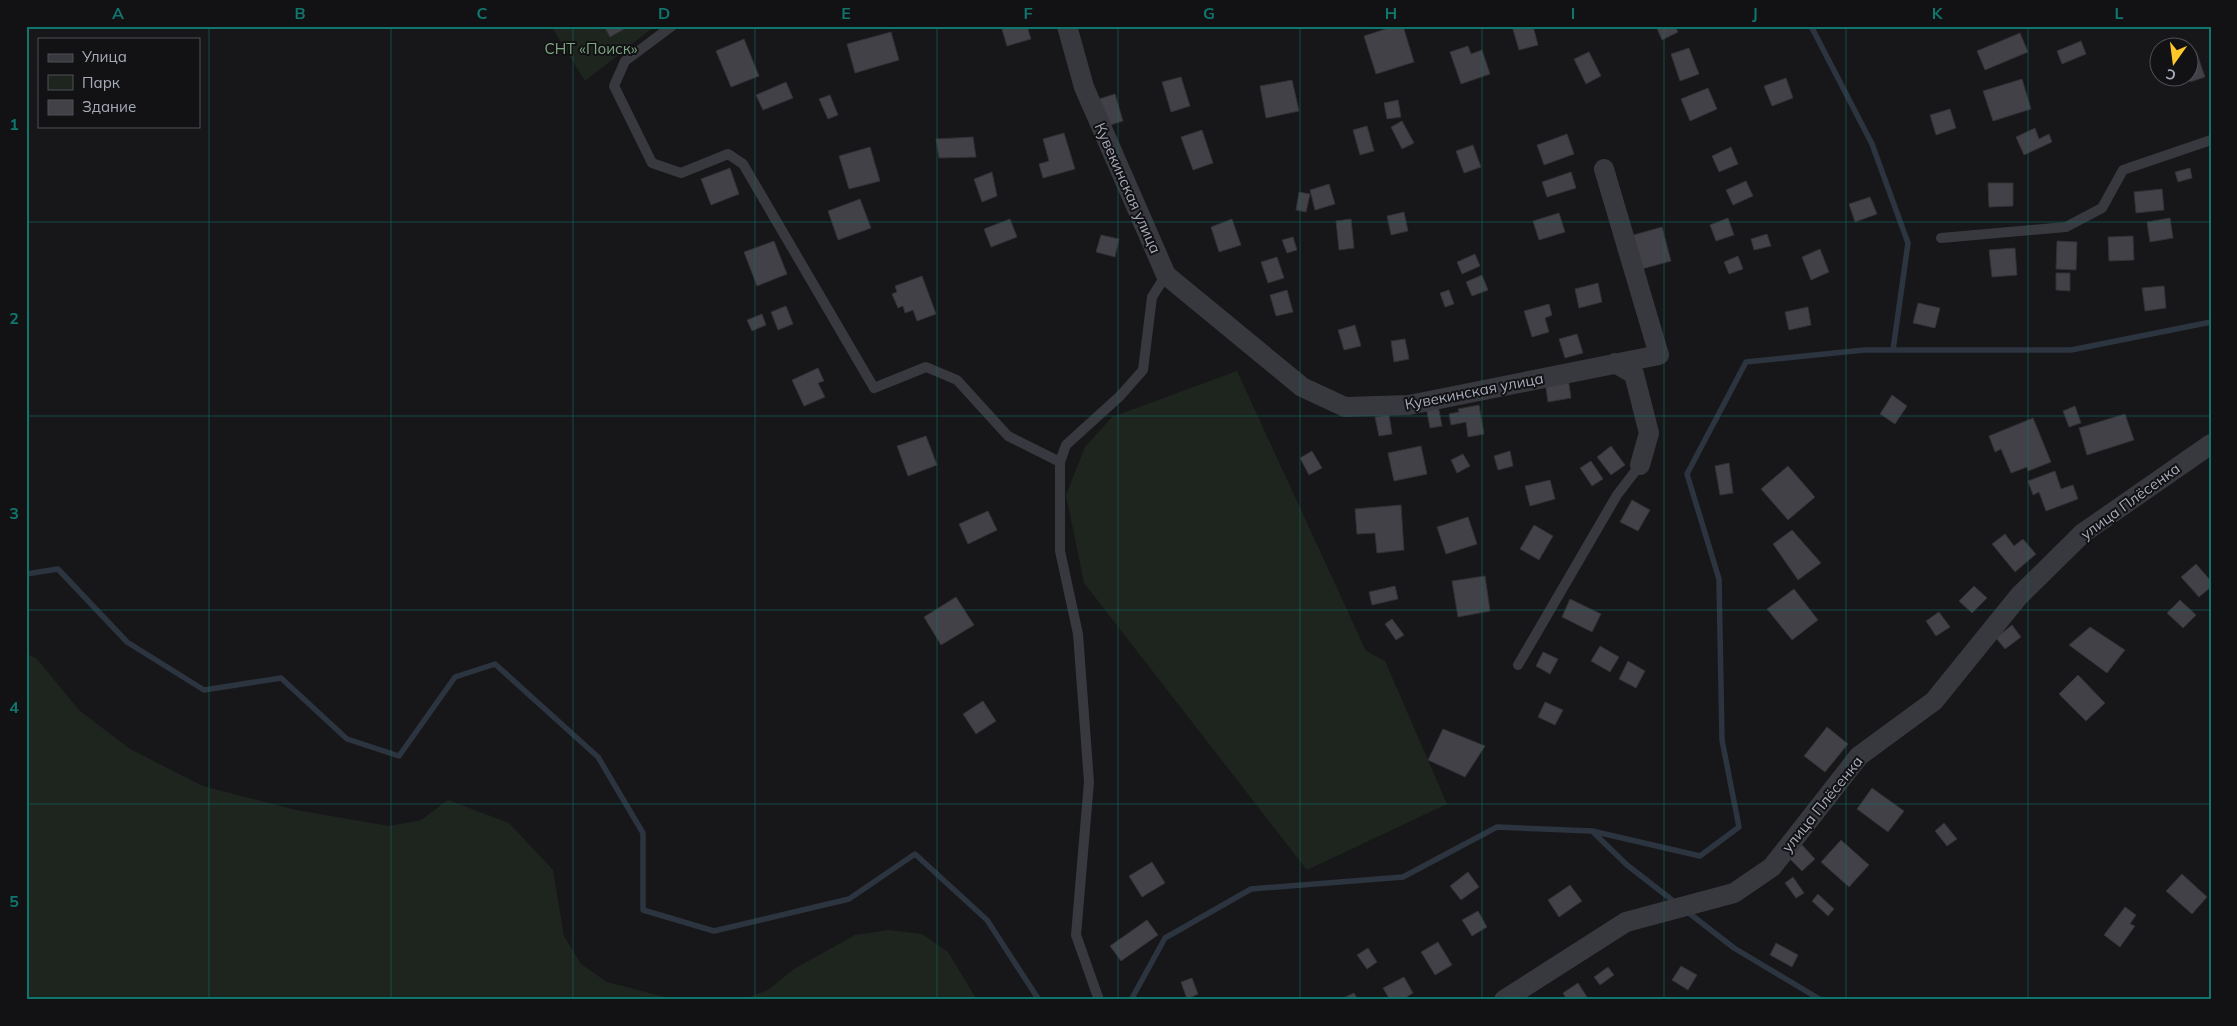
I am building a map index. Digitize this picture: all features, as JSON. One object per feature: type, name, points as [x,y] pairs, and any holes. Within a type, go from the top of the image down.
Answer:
[{"type":"street","name":"Кувекинская улица","points":[[1068,26],[1084,87],[1166,275],[1302,387],[1345,407],[1408,405],[1659,355],[1604,169]]},
{"type":"street","points":[[1615,363],[1634,374],[1649,433],[1640,465]]},
{"type":"street","name":"улица Плёсенка","points":[[1504,1000],[1626,922],[1734,893],[1772,867],[1859,756],[1934,700],[2019,596],[2083,533],[2211,444]]},
{"type":"lane","points":[[672,26],[626,61],[614,86],[652,162],[681,173],[728,154],[743,164],[874,388],[926,367],[957,380],[1008,436],[1060,462]]},
{"type":"lane","points":[[1941,238],[2066,227],[2102,208],[2123,170],[2211,140]]},
{"type":"lane","points":[[1099,1000],[1076,935],[1089,782],[1078,634],[1060,551],[1060,462],[1066,445],[1120,396],[1143,370],[1152,298],[1166,275]]},
{"type":"lane","points":[[1518,665],[1617,495],[1640,465]]},
{"type":"green space","name":"СНТ «Поиск»","points":[[551,26],[655,26],[585,81]]},
{"type":"green space","points":[[1237,371],[1366,651],[1385,661],[1447,804],[1307,870],[1084,583],[1066,495],[1085,447],[1112,417]]},
{"type":"green space","points":[[26,653],[37,659],[79,710],[130,749],[203,786],[296,810],[389,826],[421,820],[448,800],[509,823],[553,870],[564,936],[581,964],[607,982],[669,998],[706,1000],[26,1000]]},
{"type":"green space","points":[[889,930],[922,934],[948,952],[977,1000],[741,1000],[768,990],[794,969],[855,935]]},
{"type":"building","points":[[604,26],[628,26],[628,27],[610,37]]},
{"type":"building","points":[[1001,26],[1027,26],[1031,39],[1007,46]]},
{"type":"building","points":[[1395,26],[1403,26],[1414,62],[1376,74],[1364,36]]},
{"type":"building","points":[[1512,26],[1533,26],[1538,45],[1519,50]]},
{"type":"building","points":[[1656,26],[1675,26],[1678,32],[1662,40]]},
{"type":"building","points":[[891,32],[899,60],[855,73],[847,44]]},
{"type":"building","points":[[2020,33],[2028,52],[1985,70],[1977,51]]},
{"type":"building","points":[[744,39],[759,76],[731,87],[716,51]]},
{"type":"building","points":[[2081,41],[2086,54],[2062,64],[2057,51]]},
{"type":"building","points":[[1468,46],[1471,54],[1482,50],[1490,74],[1461,84],[1450,52]]},
{"type":"building","points":[[1689,48],[1699,74],[1680,81],[1671,54]]},
{"type":"building","points":[[1589,52],[1601,76],[1586,84],[1574,59]]},
{"type":"building","points":[[2200,63],[2205,77],[2200,79]]},
{"type":"building","points":[[1181,77],[1190,106],[1171,112],[1162,82]]},
{"type":"building","points":[[1786,78],[1793,98],[1772,106],[1764,86]]},
{"type":"building","points":[[2022,79],[2031,109],[1993,121],[1983,91]]},
{"type":"building","points":[[1292,80],[1299,111],[1266,118],[1260,86]]},
{"type":"building","points":[[786,82],[793,98],[763,110],[756,95]]},
{"type":"building","points":[[1708,88],[1717,109],[1690,121],[1681,99]]},
{"type":"building","points":[[1115,94],[1123,121],[1107,126],[1099,99]]},
{"type":"building","points":[[830,95],[838,115],[828,119],[819,99]]},
{"type":"building","points":[[1398,100],[1401,117],[1387,119],[1384,103]]},
{"type":"building","points":[[1950,109],[1956,128],[1936,135],[1930,115]]},
{"type":"building","points":[[1402,121],[1414,143],[1402,149],[1391,127]]},
{"type":"building","points":[[1367,126],[1374,151],[1360,155],[1353,130]]},
{"type":"building","points":[[2035,128],[2039,139],[2049,134],[2052,142],[2024,155],[2016,137]]},
{"type":"building","points":[[1202,130],[1213,163],[1193,170],[1181,137]]},
{"type":"building","points":[[1064,133],[1075,169],[1043,178],[1039,164],[1049,161],[1043,139]]},
{"type":"building","points":[[1567,134],[1574,154],[1544,165],[1537,145]]},
{"type":"building","points":[[973,137],[976,157],[939,158],[936,139]]},
{"type":"building","points":[[1473,145],[1481,167],[1464,173],[1456,151]]},
{"type":"building","points":[[870,147],[880,181],[849,189],[839,156]]},
{"type":"building","points":[[1731,147],[1738,164],[1719,172],[1712,156]]},
{"type":"building","points":[[730,168],[739,194],[711,205],[701,179]]},
{"type":"building","points":[[2190,168],[2192,178],[2178,182],[2175,172]]},
{"type":"building","points":[[992,172],[997,196],[982,202],[974,179]]},
{"type":"building","points":[[1571,172],[1576,188],[1547,197],[1542,182]]},
{"type":"building","points":[[1746,181],[1753,196],[1733,205],[1726,190]]},
{"type":"building","points":[[1988,183],[2013,183],[2013,206],[1989,207]]},
{"type":"building","points":[[1329,184],[1335,204],[1315,210],[1310,190]]},
{"type":"building","points":[[2162,189],[2164,210],[2136,213],[2134,192]]},
{"type":"building","points":[[1299,192],[1310,194],[1306,212],[1296,210]]},
{"type":"building","points":[[1870,197],[1877,214],[1855,222],[1849,204]]},
{"type":"building","points":[[860,199],[871,228],[838,240],[828,211]]},
{"type":"building","points":[[1404,212],[1408,231],[1391,235],[1387,216]]},
{"type":"building","points":[[1559,213],[1565,232],[1539,240],[1533,221]]},
{"type":"building","points":[[1728,218],[1734,235],[1716,241],[1710,225]]},
{"type":"building","points":[[2170,218],[2173,238],[2150,242],[2147,222]]},
{"type":"building","points":[[1010,219],[1017,237],[991,247],[984,229]]},
{"type":"building","points":[[1232,219],[1241,245],[1219,252],[1211,227]]},
{"type":"building","points":[[1351,219],[1354,248],[1339,250],[1336,221]]},
{"type":"building","points":[[1662,227],[1671,261],[1638,270],[1630,236]]},
{"type":"building","points":[[1767,234],[1771,246],[1754,250],[1751,239]]},
{"type":"building","points":[[1101,235],[1119,239],[1115,257],[1096,252]]},
{"type":"building","points":[[2133,236],[2134,260],[2109,261],[2108,237]]},
{"type":"building","points":[[1293,237],[1297,250],[1287,253],[1282,240]]},
{"type":"building","points":[[774,241],[787,274],[757,286],[744,252]]},
{"type":"building","points":[[2057,241],[2077,242],[2076,270],[2056,269]]},
{"type":"building","points":[[2015,248],[2017,275],[1992,277],[1989,250]]},
{"type":"building","points":[[1820,249],[1829,272],[1811,280],[1802,257]]},
{"type":"building","points":[[1475,254],[1480,266],[1462,274],[1457,262]]},
{"type":"building","points":[[1738,256],[1743,269],[1729,274],[1724,262]]},
{"type":"building","points":[[1277,257],[1284,278],[1268,283],[1261,262]]},
{"type":"building","points":[[2056,273],[2070,273],[2070,291],[2056,290]]},
{"type":"building","points":[[1482,275],[1488,290],[1472,296],[1466,282]]},
{"type":"building","points":[[922,276],[936,314],[917,321],[913,310],[905,313],[903,306],[898,308],[892,294],[897,292],[895,286]]},
{"type":"building","points":[[1598,283],[1602,302],[1579,308],[1575,289]]},
{"type":"building","points":[[2164,286],[2166,308],[2145,311],[2142,288]]},
{"type":"building","points":[[1287,290],[1293,312],[1276,316],[1270,295]]},
{"type":"building","points":[[1449,290],[1454,304],[1445,307],[1440,293]]},
{"type":"building","points":[[1918,303],[1940,308],[1935,328],[1913,323]]},
{"type":"building","points":[[1549,304],[1552,315],[1545,318],[1549,332],[1532,337],[1524,311]]},
{"type":"building","points":[[786,306],[793,324],[778,330],[771,312]]},
{"type":"building","points":[[1808,307],[1811,325],[1789,330],[1785,312]]},
{"type":"building","points":[[762,314],[766,325],[752,331],[747,320]]},
{"type":"building","points":[[1355,325],[1361,346],[1344,350],[1338,330]]},
{"type":"building","points":[[1577,334],[1583,353],[1565,358],[1559,339]]},
{"type":"building","points":[[1405,339],[1409,359],[1394,362],[1391,341]]},
{"type":"building","points":[[818,368],[824,381],[818,383],[825,397],[804,406],[792,380]]},
{"type":"building","points":[[1568,378],[1571,398],[1548,402],[1545,381]]},
{"type":"building","points":[[1892,395],[1907,406],[1895,424],[1880,414]]},
{"type":"building","points":[[1438,405],[1442,426],[1430,428],[1426,407]]},
{"type":"building","points":[[1479,405],[1484,434],[1468,437],[1466,422],[1451,425],[1449,414],[1459,412],[1458,409]]},
{"type":"building","points":[[2075,406],[2081,423],[2069,427],[2063,411]]},
{"type":"building","points":[[2125,414],[2134,440],[2087,455],[2079,428]]},
{"type":"building","points":[[1389,415],[1392,434],[1379,436],[1375,417]]},
{"type":"building","points":[[2033,418],[2051,462],[2028,471],[2027,467],[2011,473],[2001,449],[1995,452],[1989,436]]},
{"type":"building","points":[[926,436],[937,465],[908,476],[897,446]]},
{"type":"building","points":[[1421,446],[1427,474],[1394,481],[1388,453]]},
{"type":"building","points":[[1611,446],[1625,465],[1611,475],[1597,457]]},
{"type":"building","points":[[1312,451],[1322,468],[1309,475],[1300,458]]},
{"type":"building","points":[[1510,451],[1513,466],[1498,470],[1494,456]]},
{"type":"building","points":[[1463,454],[1470,466],[1457,473],[1451,460]]},
{"type":"building","points":[[1591,461],[1603,479],[1592,486],[1580,468]]},
{"type":"building","points":[[1729,463],[1733,493],[1720,495],[1715,466]]},
{"type":"building","points":[[1788,466],[1815,497],[1788,520],[1761,489]]},
{"type":"building","points":[[2055,471],[2061,489],[2073,485],[2078,499],[2046,511],[2039,492],[2033,495],[2028,481]]},
{"type":"building","points":[[1550,480],[1555,499],[1530,506],[1525,486]]},
{"type":"building","points":[[1632,500],[1650,510],[1638,531],[1620,522]]},
{"type":"building","points":[[1401,505],[1404,550],[1377,553],[1375,533],[1357,534],[1355,509]]},
{"type":"building","points":[[988,511],[997,530],[968,544],[959,524]]},
{"type":"building","points":[[1468,517],[1477,544],[1446,554],[1437,527]]},
{"type":"building","points":[[1534,525],[1553,536],[1539,560],[1520,549]]},
{"type":"building","points":[[1792,530],[1821,563],[1798,580],[1773,544]]},
{"type":"building","points":[[2005,534],[2014,546],[2023,539],[2036,554],[2015,572],[1992,544]]},
{"type":"building","points":[[2196,564],[2211,581],[2211,587],[2199,597],[2181,577]]},
{"type":"building","points":[[1485,576],[1490,611],[1458,617],[1452,581]]},
{"type":"building","points":[[1395,586],[1398,599],[1372,605],[1369,592]]},
{"type":"building","points":[[1974,586],[1987,598],[1972,613],[1959,601]]},
{"type":"building","points":[[1794,589],[1818,620],[1792,640],[1767,609]]},
{"type":"building","points":[[956,597],[974,625],[941,645],[924,617]]},
{"type":"building","points":[[1570,599],[1601,614],[1592,632],[1562,617]]},
{"type":"building","points":[[2180,600],[2196,615],[2183,628],[2167,613]]},
{"type":"building","points":[[1939,612],[1950,627],[1936,636],[1926,621]]},
{"type":"building","points":[[1392,619],[1404,635],[1396,640],[1385,624]]},
{"type":"building","points":[[2012,625],[2021,637],[2005,649],[1996,638]]},
{"type":"building","points":[[2090,627],[2125,650],[2107,673],[2069,645]]},
{"type":"building","points":[[1600,646],[1619,657],[1610,672],[1591,661]]},
{"type":"building","points":[[1543,652],[1558,659],[1550,674],[1536,666]]},
{"type":"building","points":[[1628,661],[1645,671],[1636,688],[1619,679]]},
{"type":"building","points":[[2078,675],[2105,703],[2086,721],[2059,694]]},
{"type":"building","points":[[983,701],[996,721],[976,734],[963,714]]},
{"type":"building","points":[[1545,702],[1563,710],[1555,725],[1538,717]]},
{"type":"building","points":[[1827,727],[1848,744],[1825,772],[1804,756]]},
{"type":"building","points":[[1443,729],[1485,746],[1465,777],[1428,760]]},
{"type":"building","points":[[1872,788],[1904,811],[1888,832],[1857,809]]},
{"type":"building","points":[[1944,823],[1957,839],[1947,846],[1935,831]]},
{"type":"building","points":[[1841,840],[1869,865],[1849,887],[1821,862]]},
{"type":"building","points":[[1802,845],[1815,859],[1802,871],[1789,858]]},
{"type":"building","points":[[1152,862],[1165,883],[1142,897],[1129,876]]},
{"type":"building","points":[[1468,872],[1479,887],[1461,900],[1450,886]]},
{"type":"building","points":[[2182,874],[2207,897],[2192,914],[2166,891]]},
{"type":"building","points":[[1793,877],[1804,893],[1796,898],[1785,883]]},
{"type":"building","points":[[1570,885],[1582,901],[1559,917],[1548,900]]},
{"type":"building","points":[[1818,894],[1834,909],[1828,916],[1812,901]]},
{"type":"building","points":[[2125,907],[2136,915],[2130,924],[2135,926],[2120,947],[2104,935]]},
{"type":"building","points":[[1478,911],[1487,927],[1472,936],[1462,920]]},
{"type":"building","points":[[1147,920],[1158,935],[1121,961],[1110,946]]},
{"type":"building","points":[[1438,942],[1452,965],[1435,975],[1421,952]]},
{"type":"building","points":[[1776,943],[1798,955],[1792,967],[1770,955]]},
{"type":"building","points":[[1368,948],[1377,962],[1367,969],[1357,955]]},
{"type":"building","points":[[1681,966],[1697,975],[1688,990],[1672,980]]},
{"type":"building","points":[[1608,967],[1614,975],[1600,985],[1594,977]]},
{"type":"building","points":[[1404,977],[1413,993],[1402,1000],[1390,1000],[1383,988]]},
{"type":"building","points":[[1192,978],[1198,994],[1187,999],[1181,982]]},
{"type":"building","points":[[1578,983],[1589,1000],[1567,1000],[1563,993]]},
{"type":"building","points":[[1354,993],[1358,1000],[1339,1000]]},
{"type":"waterway","points":[[1811,26],[1872,144],[1908,243],[1893,350]]},
{"type":"waterway","points":[[1131,1000],[1165,938],[1251,889],[1403,877],[1497,827],[1592,831],[1700,856],[1739,827],[1722,740],[1719,579],[1687,474],[1746,362],[1864,350],[2071,350],[2211,322]]},
{"type":"waterway","points":[[26,574],[58,569],[127,642],[204,690],[281,678],[347,739],[399,756],[455,677],[495,664],[598,757],[643,833],[643,910],[714,931],[849,899],[915,854],[987,920],[1039,1000]]},
{"type":"waterway","points":[[1594,833],[1627,865],[1676,903]]},
{"type":"waterway","points":[[1685,910],[1734,948],[1821,1000]]}]
